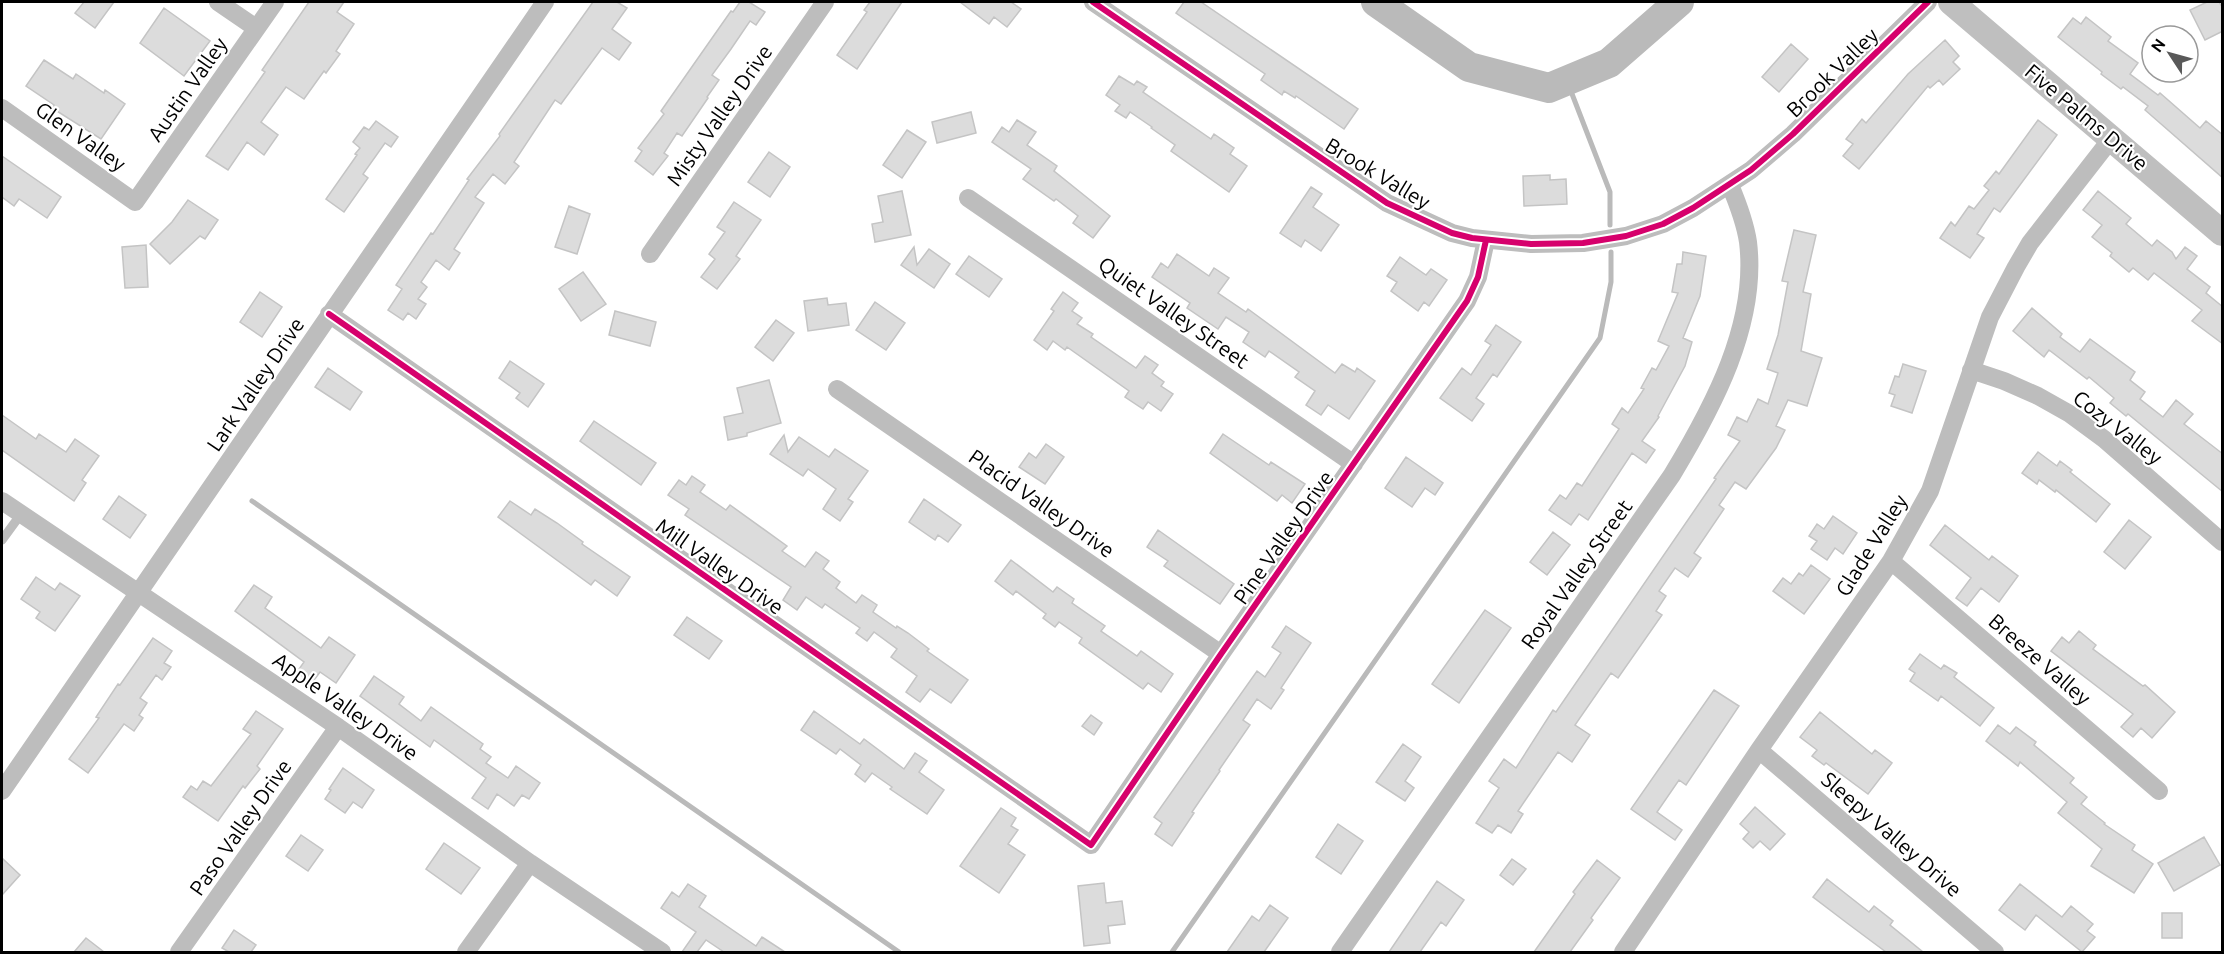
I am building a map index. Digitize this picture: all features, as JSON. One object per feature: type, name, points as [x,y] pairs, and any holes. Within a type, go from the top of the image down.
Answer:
[{"type":"street","points":[[219,2],[256,28]]},
{"type":"street","name":"Austin Valley","points":[[135,201],[275,2]]},
{"type":"street","name":"Lark Valley Drive","points":[[2,791],[544,2]]},
{"type":"street","name":"Misty Valley Drive","points":[[650,254],[825,2]]},
{"type":"street","name":"Brook Valley","points":[[1093,2],[1387,202],[1452,233],[1486,240],[1557,244],[1583,243],[1642,232],[1693,208],[1730,185],[1793,134],[1928,2]]},
{"type":"street","name":"Five Palms Drive","points":[[1951,2],[2223,233]]},
{"type":"street","name":"Glen Valley","points":[[2,108],[135,201]]},
{"type":"street","name":"Glade Valley","points":[[1630,950],[1759,750],[1892,561],[1916,520],[1939,469],[1990,316],[2030,243],[2110,139]]},
{"type":"street","name":"Royal Valley Street","points":[[1340,952],[1672,475],[1712,405],[1733,356],[1743,315],[1749,267],[1748,241],[1740,209],[1730,185]]},
{"type":"street","name":"Quiet Valley Street","points":[[968,198],[1354,464]]},
{"type":"street","name":"Pine Valley Drive","points":[[1091,846],[1221,654],[1467,302],[1478,277],[1486,240]]},
{"type":"street","name":"Mill Valley Drive","points":[[329,314],[1091,846]]},
{"type":"street","name":"Cozy Valley","points":[[1971,370],[2009,383],[2070,414],[2104,440],[2223,543]]},
{"type":"street","name":"Placid Valley Drive","points":[[837,389],[1221,654]]},
{"type":"street","name":"Apple Valley Drive","points":[[2,501],[338,727],[530,863],[662,952]]},
{"type":"street","name":"Breeze Valley","points":[[1892,561],[2159,791]]},
{"type":"street","name":"Paso Valley Drive","points":[[179,952],[338,727]]},
{"type":"street","name":"Sleepy Valley Drive","points":[[1759,750],[1995,952]]},
{"type":"street","points":[[466,952],[530,863]]},
{"type":"lane","points":[[2,540],[21,514]]},
{"type":"building","points":[[84,2],[114,2],[95,28],[75,13]]},
{"type":"building","points":[[309,2],[344,2],[337,12],[354,24],[336,51],[340,54],[326,73],[324,71],[304,99],[286,87],[261,122],[278,135],[264,155],[247,142],[228,170],[206,156],[265,72],[262,70]]},
{"type":"building","points":[[593,2],[617,2],[627,8],[612,29],[631,43],[619,60],[602,48],[561,104],[555,100],[514,162],[519,166],[505,184],[493,174],[475,197],[484,203],[454,249],[460,253],[449,270],[436,260],[421,282],[427,287],[418,299],[426,304],[416,319],[408,313],[403,320],[388,310],[402,289],[396,285],[431,233],[433,234],[469,180],[467,179],[500,136],[499,134]]},
{"type":"building","points":[[740,2],[749,2],[765,12],[756,25],[750,21],[712,75],[719,80],[682,136],[677,133],[664,153],[668,156],[653,175],[635,161],[642,151],[638,148],[664,114],[661,111],[731,11],[733,12]]},
{"type":"building","points":[[870,2],[902,2],[857,69],[837,55],[867,12],[864,10]]},
{"type":"building","points":[[960,2],[1011,2],[1021,9],[1007,27],[994,17],[989,24]]},
{"type":"building","points":[[1184,2],[1201,2],[1358,109],[1344,129],[1296,96],[1295,98],[1284,91],[1282,95],[1261,80],[1265,74],[1176,13]]},
{"type":"building","points":[[2207,2],[2219,2],[2223,8],[2223,31],[2205,40],[2200,24],[2197,24],[2190,10]]},
{"type":"building","points":[[164,8],[210,41],[184,76],[140,43]]},
{"type":"building","points":[[2086,17],[2111,37],[2108,41],[2138,63],[2130,74],[2140,84],[2158,95],[2160,93],[2200,128],[2206,121],[2223,135],[2223,178],[2145,110],[2148,106],[2101,74],[2102,72],[2058,37],[2073,18],[2081,24]]},
{"type":"building","points":[[1945,40],[1959,56],[1953,62],[1960,69],[1943,85],[1939,80],[1930,88],[1928,86],[1859,169],[1843,156],[1853,144],[1846,139],[1862,119],[1866,123],[1908,74]]},
{"type":"building","points":[[1791,44],[1808,59],[1779,92],[1762,77]]},
{"type":"building","points":[[44,60],[73,79],[76,74],[125,104],[101,139],[52,108],[54,105],[26,86]]},
{"type":"building","points":[[1119,76],[1134,85],[1137,81],[1147,87],[1143,92],[1211,139],[1214,134],[1234,148],[1230,154],[1247,166],[1229,192],[1171,151],[1175,145],[1152,127],[1130,112],[1126,118],[1115,111],[1120,105],[1106,95]]},
{"type":"building","points":[[971,112],[976,133],[937,143],[932,122]]},
{"type":"building","points":[[1017,120],[1036,132],[1027,145],[1057,166],[1054,171],[1110,216],[1093,238],[1073,223],[1078,216],[1056,199],[1054,201],[1023,179],[1031,169],[992,142],[1002,127],[1009,132]]},
{"type":"building","points":[[2038,120],[2057,135],[2000,212],[1994,208],[1977,234],[1984,238],[1970,258],[1940,238],[1951,222],[1955,226],[1969,206],[1974,209],[1989,190],[1984,186],[1996,171],[1999,174]]},
{"type":"building","points":[[376,121],[398,137],[391,147],[385,143],[363,174],[368,178],[344,212],[326,199],[357,155],[355,154],[360,148],[353,142],[364,127],[369,130]]},
{"type":"building","points":[[907,130],[926,142],[902,178],[883,165]]},
{"type":"building","points":[[769,152],[790,167],[770,197],[748,182]]},
{"type":"building","points":[[2,156],[61,197],[47,218],[19,199],[14,206],[2,197]]},
{"type":"building","points":[[1550,175],[1550,180],[1566,179],[1567,204],[1524,206],[1523,176]]},
{"type":"building","points":[[1311,187],[1322,194],[1313,207],[1339,225],[1321,251],[1305,240],[1301,247],[1280,233]]},
{"type":"building","points":[[902,191],[911,235],[875,242],[872,224],[883,222],[878,196]]},
{"type":"building","points":[[2098,191],[2131,218],[2126,224],[2152,246],[2157,240],[2172,252],[2176,259],[2185,247],[2197,256],[2187,269],[2210,287],[2206,293],[2223,307],[2223,344],[2192,321],[2202,310],[2154,273],[2148,280],[2133,268],[2129,272],[2110,256],[2112,253],[2092,237],[2102,225],[2083,210]]},
{"type":"building","points":[[188,200],[218,220],[205,239],[200,236],[170,264],[150,244],[172,222]]},
{"type":"building","points":[[734,202],[761,220],[736,256],[740,259],[717,289],[701,277],[715,259],[709,254],[725,232],[717,227]]},
{"type":"building","points":[[569,206],[590,214],[577,254],[555,247]]},
{"type":"building","points":[[1794,230],[1816,235],[1803,292],[1811,294],[1801,351],[1822,358],[1807,406],[1788,400],[1776,426],[1785,430],[1776,448],[1746,489],[1735,482],[1719,505],[1724,509],[1694,553],[1701,558],[1688,577],[1675,568],[1659,591],[1666,596],[1656,611],[1662,615],[1618,678],[1611,673],[1575,725],[1590,735],[1572,762],[1558,752],[1518,811],[1523,814],[1511,833],[1498,825],[1492,833],[1476,823],[1499,788],[1489,781],[1504,759],[1516,768],[1553,710],[1556,712],[1716,479],[1714,478],[1740,441],[1728,435],[1737,417],[1747,422],[1758,399],[1768,404],[1778,373],[1767,369],[1778,335],[1788,282],[1782,281]]},
{"type":"building","points":[[146,245],[148,287],[125,288],[122,247]]},
{"type":"building","points":[[914,247],[917,265],[929,249],[950,264],[934,288],[901,265]]},
{"type":"building","points":[[1683,252],[1706,256],[1700,296],[1683,338],[1692,342],[1685,366],[1659,417],[1642,441],[1655,450],[1646,463],[1632,453],[1588,520],[1579,514],[1571,525],[1549,510],[1560,495],[1566,499],[1577,483],[1582,486],[1619,429],[1612,424],[1622,408],[1628,413],[1644,389],[1641,388],[1652,368],[1656,370],[1669,346],[1658,341],[1678,293],[1672,292],[1677,264],[1682,264]]},
{"type":"building","points":[[1177,254],[1209,276],[1214,268],[1229,278],[1218,293],[1246,312],[1248,309],[1335,373],[1342,364],[1355,372],[1357,368],[1375,381],[1349,419],[1328,405],[1321,415],[1306,405],[1315,391],[1295,377],[1299,372],[1269,351],[1265,357],[1243,342],[1249,332],[1226,317],[1218,329],[1187,308],[1190,303],[1152,277],[1161,263],[1168,268]]},
{"type":"building","points":[[969,256],[1002,279],[989,297],[956,274]]},
{"type":"building","points":[[1400,257],[1426,275],[1431,269],[1447,280],[1429,306],[1424,302],[1418,311],[1391,291],[1397,282],[1387,276]]},
{"type":"building","points":[[583,272],[606,304],[581,321],[559,289]]},
{"type":"building","points":[[260,292],[282,307],[262,337],[240,322]]},
{"type":"building","points":[[1063,292],[1078,303],[1072,311],[1082,318],[1077,324],[1093,334],[1091,337],[1136,368],[1145,356],[1158,365],[1152,373],[1164,382],[1161,386],[1173,394],[1161,411],[1148,402],[1143,409],[1125,397],[1129,391],[1067,347],[1065,350],[1053,341],[1047,350],[1034,340],[1054,311],[1051,309]]},
{"type":"building","points":[[827,298],[828,305],[846,303],[849,325],[808,331],[804,301]]},
{"type":"building","points":[[875,302],[905,323],[886,350],[856,330]]},
{"type":"building","points":[[2032,308],[2062,334],[2060,337],[2080,352],[2090,339],[2135,372],[2130,380],[2145,392],[2140,399],[2163,417],[2176,400],[2193,414],[2184,424],[2223,454],[2223,492],[2128,414],[2126,416],[2110,403],[2114,398],[2089,377],[2087,379],[2049,350],[2044,357],[2013,331]]},
{"type":"building","points":[[615,311],[656,322],[650,346],[609,335]]},
{"type":"building","points":[[776,320],[794,333],[773,361],[755,347]]},
{"type":"building","points":[[1496,325],[1521,342],[1497,377],[1493,374],[1476,398],[1484,404],[1472,421],[1440,398],[1462,368],[1471,375],[1491,345],[1485,341]]},
{"type":"building","points":[[510,361],[544,384],[528,407],[516,398],[520,393],[499,378]]},
{"type":"building","points":[[1903,364],[1926,371],[1912,413],[1891,406],[1895,395],[1889,393],[1895,376],[1899,377]]},
{"type":"building","points":[[328,368],[362,392],[350,410],[315,387]]},
{"type":"building","points":[[769,380],[781,423],[747,433],[747,436],[728,440],[724,417],[743,413],[737,388]]},
{"type":"building","points":[[2,415],[36,439],[39,434],[66,452],[75,439],[99,456],[82,480],[86,483],[74,501],[2,450]]},
{"type":"building","points":[[594,421],[656,463],[641,485],[580,441]]},
{"type":"building","points":[[1223,434],[1269,465],[1271,462],[1305,484],[1292,503],[1282,495],[1277,501],[1210,453]]},
{"type":"building","points":[[784,435],[788,452],[799,437],[829,457],[835,449],[868,471],[848,499],[853,502],[840,521],[823,509],[836,489],[808,469],[803,476],[770,454]]},
{"type":"building","points":[[1046,444],[1064,457],[1045,484],[1019,467],[1029,453],[1036,458]]},
{"type":"building","points":[[2038,452],[2057,466],[2060,461],[2072,470],[2070,472],[2110,504],[2096,522],[2056,490],[2055,492],[2039,480],[2037,484],[2022,473]]},
{"type":"building","points":[[1406,457],[1443,483],[1435,495],[1425,488],[1412,507],[1385,488]]},
{"type":"building","points":[[692,476],[705,485],[700,492],[726,510],[730,505],[787,546],[782,551],[805,567],[816,552],[829,561],[823,569],[840,582],[836,588],[856,603],[862,595],[877,605],[873,612],[896,628],[897,626],[908,633],[929,649],[927,651],[968,680],[951,703],[930,689],[920,702],[906,692],[917,676],[891,657],[897,649],[874,632],[867,641],[856,633],[860,628],[825,604],[822,608],[806,597],[797,610],[783,600],[791,587],[685,515],[689,509],[668,495],[679,480],[686,485]]},
{"type":"building","points":[[119,496],[146,515],[130,538],[103,519]]},
{"type":"building","points":[[924,499],[961,525],[948,542],[938,535],[935,540],[909,522]]},
{"type":"building","points":[[510,501],[531,515],[535,509],[630,577],[617,596],[595,580],[591,585],[498,517]]},
{"type":"building","points":[[1833,516],[1857,533],[1843,554],[1835,548],[1827,560],[1811,549],[1817,541],[1809,536],[1817,524],[1824,529]]},
{"type":"building","points":[[2129,520],[2151,537],[2125,569],[2104,552]]},
{"type":"building","points":[[1945,525],[1989,560],[1992,556],[2018,576],[1999,602],[1981,588],[1967,606],[1956,598],[1971,578],[1930,545]]},
{"type":"building","points":[[1158,530],[1234,584],[1220,604],[1164,566],[1168,561],[1147,547]]},
{"type":"building","points":[[1553,532],[1570,545],[1547,575],[1530,562]]},
{"type":"building","points":[[1011,560],[1053,592],[1057,587],[1074,599],[1072,603],[1105,626],[1101,631],[1137,656],[1141,651],[1173,674],[1161,692],[1148,683],[1143,689],[1079,643],[1082,638],[1059,622],[1055,627],[1043,618],[1046,614],[1016,591],[1013,595],[995,581]]},
{"type":"building","points":[[1811,565],[1830,579],[1804,614],[1773,591],[1783,578],[1791,584],[1799,573],[1803,576]]},
{"type":"building","points":[[36,577],[55,590],[60,583],[80,596],[55,631],[36,618],[40,612],[21,599]]},
{"type":"building","points":[[254,585],[272,597],[265,608],[321,648],[329,637],[355,655],[336,683],[320,672],[312,683],[297,672],[304,662],[235,611]]},
{"type":"building","points":[[1485,610],[1511,628],[1459,703],[1432,684]]},
{"type":"building","points":[[687,617],[722,641],[709,659],[674,635]]},
{"type":"building","points":[[1286,626],[1311,643],[1281,688],[1284,690],[1271,709],[1257,699],[1243,720],[1250,725],[1172,846],[1155,834],[1162,823],[1154,817],[1257,671],[1265,677],[1281,653],[1272,647]]},
{"type":"building","points":[[2079,631],[2096,645],[2093,649],[2143,686],[2145,685],[2175,712],[2152,738],[2141,728],[2133,737],[2121,727],[2133,714],[2051,651],[2062,637],[2069,643]]},
{"type":"building","points":[[153,638],[172,651],[164,663],[171,667],[162,680],[156,675],[140,698],[147,703],[139,715],[143,718],[134,731],[124,724],[88,773],[69,759],[99,718],[96,717],[118,684],[120,685]]},
{"type":"building","points":[[1920,654],[1941,669],[1944,665],[1957,673],[1954,677],[1994,708],[1980,726],[1941,696],[1938,701],[1910,681],[1915,673],[1909,669]]},
{"type":"building","points":[[374,676],[404,697],[399,704],[421,721],[431,707],[483,744],[480,749],[491,757],[486,763],[508,778],[516,766],[540,783],[529,799],[522,795],[514,806],[497,794],[488,809],[472,798],[486,778],[434,740],[430,747],[360,696]]},
{"type":"building","points":[[1714,690],[1739,706],[1686,785],[1679,780],[1657,812],[1682,830],[1675,840],[1631,809]]},
{"type":"building","points":[[256,711],[283,729],[257,766],[260,769],[245,788],[243,786],[218,821],[183,797],[191,786],[197,790],[203,781],[211,786],[251,734],[243,729]]},
{"type":"building","points":[[814,711],[860,744],[864,739],[904,769],[915,753],[927,761],[919,772],[944,790],[927,814],[890,789],[892,787],[872,773],[865,782],[855,774],[861,765],[840,749],[836,754],[801,730]]},
{"type":"building","points":[[1820,712],[1872,754],[1875,750],[1892,763],[1868,794],[1826,763],[1824,765],[1812,756],[1817,750],[1800,737]]},
{"type":"building","points":[[1091,715],[1102,723],[1094,735],[1082,726]]},
{"type":"building","points":[[1998,725],[2010,734],[2016,727],[2036,742],[2034,745],[2074,778],[2070,783],[2087,797],[2081,804],[2104,824],[2135,845],[2132,850],[2153,864],[2134,893],[2091,866],[2102,849],[2058,813],[2067,802],[2020,762],[2018,766],[1986,741]]},
{"type":"building","points":[[1403,744],[1421,757],[1405,781],[1414,788],[1405,801],[1376,782]]},
{"type":"building","points":[[343,768],[374,790],[362,808],[353,802],[345,813],[325,799]]},
{"type":"building","points":[[1755,807],[1785,834],[1770,850],[1760,841],[1753,848],[1743,839],[1749,832],[1740,824]]},
{"type":"building","points":[[1001,808],[1016,818],[1011,826],[1018,830],[1008,844],[1025,855],[999,893],[960,866]]},
{"type":"building","points":[[1338,824],[1363,841],[1341,874],[1316,857]]},
{"type":"building","points":[[301,835],[323,850],[308,871],[286,856]]},
{"type":"building","points":[[2204,837],[2220,865],[2174,891],[2158,863]]},
{"type":"building","points":[[444,843],[480,868],[461,894],[426,869]]},
{"type":"building","points":[[2,858],[20,875],[2,895]]},
{"type":"building","points":[[1512,859],[1526,869],[1513,885],[1500,875]]},
{"type":"building","points":[[1597,860],[1620,878],[1591,918],[1593,920],[1570,952],[1534,952],[1575,894],[1573,892]]},
{"type":"building","points":[[1827,879],[1869,912],[1874,906],[1893,921],[1890,925],[1923,952],[1886,952],[1847,923],[1813,897]]},
{"type":"building","points":[[1437,881],[1464,900],[1446,926],[1441,922],[1420,952],[1389,952]]},
{"type":"building","points":[[1104,883],[1106,903],[1122,901],[1125,924],[1108,926],[1110,943],[1084,946],[1078,886]]},
{"type":"building","points":[[688,884],[706,896],[699,907],[756,946],[762,937],[785,952],[724,952],[706,940],[697,952],[682,952],[696,932],[661,908],[672,892],[679,897]]},
{"type":"building","points":[[2020,884],[2062,917],[2071,906],[2093,924],[2087,931],[2095,937],[2082,952],[2036,915],[2025,930],[1999,910]]},
{"type":"building","points":[[1270,905],[1288,918],[1264,952],[1227,952],[1252,916],[1259,921]]},
{"type":"building","points":[[2162,913],[2182,913],[2182,938],[2162,938]]},
{"type":"building","points":[[234,930],[256,945],[251,952],[229,952],[222,948]]},
{"type":"building","points":[[86,938],[104,952],[74,952]]},
{"type":"waterway","points":[[1376,2],[1469,67],[1549,88],[1609,63],[1679,2]]},
{"type":"waterway","points":[[1567,81],[1610,192],[1610,225]]},
{"type":"waterway","points":[[1172,952],[1600,338],[1611,282],[1611,252]]},
{"type":"waterway","points":[[252,501],[899,952]]},
{"type":"cycle path","points":[[1093,2],[1387,203],[1452,233],[1472,238],[1531,244],[1583,243],[1626,236],[1663,224],[1693,208],[1751,170],[1793,134],[1928,2]]},
{"type":"cycle path","points":[[329,314],[1091,845],[1467,301],[1478,277],[1486,240]]}]
